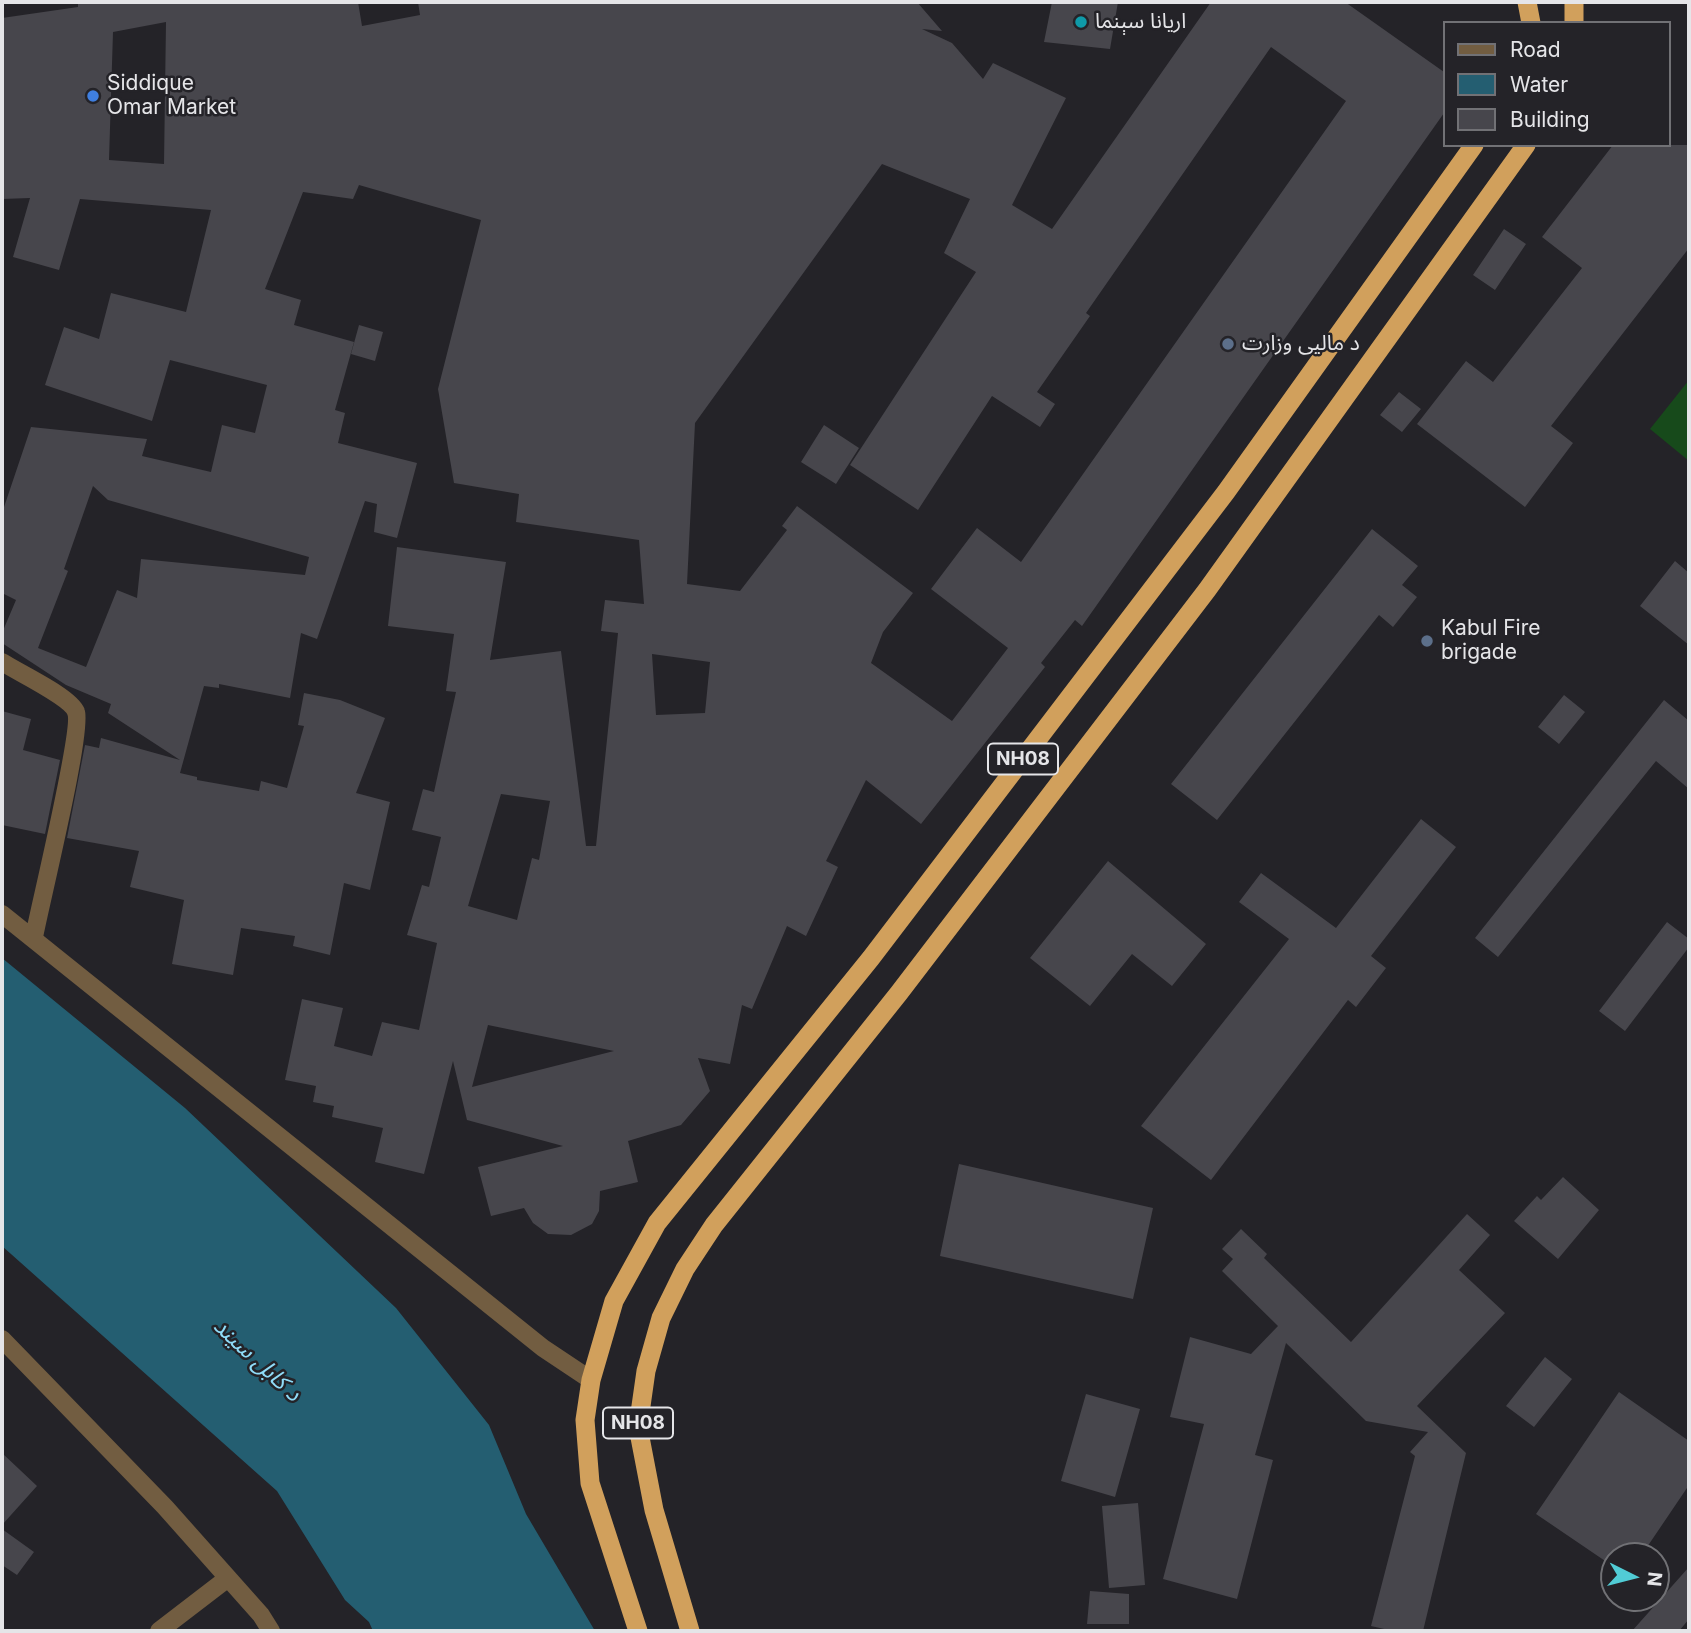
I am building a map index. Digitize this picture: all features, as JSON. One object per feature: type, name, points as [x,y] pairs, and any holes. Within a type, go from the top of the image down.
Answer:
[{"type":"highway","points":[[1527,2],[1531,21]]},
{"type":"highway","points":[[1574,2],[1574,21]]},
{"type":"highway","name":"NH08","points":[[638,1631],[590,1483],[585,1420],[592,1380],[614,1301],[657,1223],[871,958],[1217,503],[1473,147]]},
{"type":"highway","name":"NH08","points":[[690,1631],[653,1510],[638,1427],[646,1371],[661,1318],[685,1269],[714,1225],[899,993],[1207,590],[1525,147]]},
{"type":"street","points":[[2,662],[70,702],[77,713],[71,760],[34,937]]},
{"type":"street","points":[[2,914],[543,1348],[592,1380]]},
{"type":"street","points":[[2,1339],[165,1507],[261,1615],[271,1631]]},
{"type":"street","points":[[159,1631],[228,1578]]},
{"type":"green space","points":[[1689,380],[1689,461],[1650,429]]},
{"type":"water","name":"د کابل سيند","points":[[2,958],[185,1108],[396,1308],[489,1425],[526,1514],[595,1631],[373,1631],[369,1622],[345,1600],[277,1491],[2,1246]]},
{"type":"building","points":[[78,2],[358,2],[362,26],[420,15],[418,2],[917,2],[942,31],[922,29],[952,43],[983,79],[993,63],[1066,98],[1012,205],[1052,229],[1211,2],[1345,2],[1442,71],[1442,116],[1082,626],[1075,620],[1041,663],[1045,667],[921,824],[866,780],[826,861],[838,867],[806,936],[787,926],[752,1009],[742,1005],[730,1064],[698,1058],[710,1091],[681,1125],[628,1141],[638,1182],[600,1191],[599,1211],[592,1224],[571,1235],[548,1234],[533,1223],[524,1208],[491,1216],[478,1167],[563,1146],[467,1120],[453,1061],[424,1174],[375,1162],[383,1128],[332,1117],[334,1106],[313,1102],[316,1086],[285,1080],[302,999],[343,1008],[334,1046],[372,1056],[382,1022],[419,1030],[437,943],[407,935],[422,885],[429,887],[441,837],[412,830],[423,789],[434,792],[456,692],[446,691],[454,634],[388,626],[397,547],[506,562],[490,660],[561,651],[586,846],[596,846],[618,633],[601,631],[605,600],[644,604],[639,540],[516,522],[519,494],[454,483],[438,389],[481,220],[359,185],[353,199],[303,192],[265,289],[301,300],[294,325],[354,342],[335,410],[345,413],[338,443],[417,463],[397,538],[374,532],[377,504],[365,501],[317,639],[301,633],[290,698],[219,684],[219,688],[204,686],[180,773],[197,777],[197,780],[259,791],[261,781],[287,788],[304,726],[298,725],[304,693],[340,700],[385,718],[356,793],[390,802],[370,890],[344,883],[330,955],[293,946],[295,936],[241,928],[233,975],[172,964],[184,900],[130,887],[139,851],[67,838],[85,745],[99,748],[101,738],[180,760],[108,713],[111,704],[66,685],[2,643],[2,633],[16,600],[2,593],[2,513],[31,427],[147,439],[142,456],[211,472],[222,425],[255,433],[267,385],[170,360],[152,421],[45,385],[64,327],[99,339],[111,293],[186,312],[211,210],[80,199],[59,270],[13,257],[30,198],[2,199],[2,18],[78,7]],"holes":[[[166,22],[164,164],[109,160],[113,32]],[[1271,47],[1346,101],[1021,562],[977,528],[931,589],[1008,648],[952,721],[871,663],[883,632],[913,593],[797,506],[782,526],[787,530],[740,591],[687,584],[695,423],[882,164],[970,199],[944,253],[976,272],[850,465],[918,510],[992,396],[1040,427],[1055,404],[1037,392],[1090,316],[1086,313]],[[93,486],[108,500],[309,557],[305,575],[141,559],[137,598],[117,590],[86,667],[38,648],[68,571],[64,569]],[[652,654],[710,662],[705,713],[656,715]],[[501,794],[550,801],[539,860],[532,858],[517,920],[468,906]],[[488,1025],[614,1051],[472,1087]]]},
{"type":"building","name":"اريانا سېنما","points":[[1052,2],[1118,2],[1110,49],[1044,42]]},
{"type":"building","points":[[1689,145],[1689,248],[1551,426],[1573,443],[1525,507],[1417,424],[1466,361],[1493,382],[1582,268],[1542,237],[1611,147]]},
{"type":"building","points":[[1504,229],[1526,244],[1495,290],[1473,275]]},
{"type":"building","points":[[359,325],[383,332],[375,361],[351,354]]},
{"type":"building","points":[[1399,392],[1421,409],[1402,432],[1380,415]]},
{"type":"building","points":[[824,425],[859,448],[836,484],[801,462]]},
{"type":"building","points":[[1372,529],[1418,566],[1402,585],[1417,597],[1393,627],[1379,615],[1217,820],[1171,784]]},
{"type":"building","points":[[1675,561],[1689,573],[1689,645],[1640,606]]},
{"type":"building","points":[[1564,695],[1585,712],[1559,744],[1538,727]]},
{"type":"building","points":[[1664,700],[1689,721],[1689,789],[1656,761],[1498,957],[1475,938]]},
{"type":"building","points":[[2,711],[31,719],[23,750],[60,760],[45,834],[2,825]]},
{"type":"building","points":[[1421,819],[1456,847],[1371,956],[1386,968],[1356,1007],[1348,1000],[1211,1180],[1141,1126],[1289,939],[1239,902],[1261,873],[1336,928]]},
{"type":"building","points":[[1108,861],[1206,944],[1172,986],[1132,954],[1090,1006],[1030,958]]},
{"type":"building","points":[[1667,922],[1689,939],[1689,947],[1625,1031],[1599,1011]]},
{"type":"building","points":[[959,1164],[1153,1208],[1133,1299],[940,1256]]},
{"type":"building","points":[[1563,1177],[1599,1210],[1558,1259],[1514,1221],[1537,1196],[1541,1200]]},
{"type":"building","points":[[1467,1214],[1490,1235],[1459,1270],[1505,1313],[1417,1406],[1466,1453],[1423,1631],[1393,1631],[1371,1626],[1415,1456],[1410,1452],[1428,1432],[1366,1421],[1286,1343],[1255,1455],[1273,1460],[1237,1599],[1163,1579],[1204,1424],[1170,1417],[1190,1337],[1251,1354],[1278,1326],[1222,1271],[1233,1259],[1222,1249],[1241,1229],[1267,1254],[1264,1258],[1351,1342]]},
{"type":"building","points":[[1545,1357],[1572,1379],[1534,1427],[1506,1406]]},
{"type":"building","points":[[1619,1392],[1689,1441],[1689,1485],[1650,1542],[1600,1542],[1600,1557],[1536,1514]]},
{"type":"building","points":[[1086,1394],[1140,1409],[1115,1497],[1061,1481]]},
{"type":"building","points":[[2,1453],[37,1486],[2,1525]]},
{"type":"building","points":[[1138,1503],[1145,1585],[1109,1588],[1102,1506]]},
{"type":"building","points":[[2,1529],[34,1552],[17,1575],[2,1565]]},
{"type":"building","points":[[1689,1567],[1689,1619],[1679,1631],[1632,1631],[1649,1612],[1670,1612],[1670,1588]]},
{"type":"building","points":[[1090,1591],[1129,1594],[1129,1624],[1087,1624]]},
{"type":"place","name":"اريانا سېنما","points":[[1081,22]]},
{"type":"place","name":"Siddique Omar Market","points":[[93,96]]},
{"type":"place","name":"د مالیی وزارت","points":[[1228,344]]},
{"type":"place","name":"Kabul Fire brigade","points":[[1427,641]]}]
